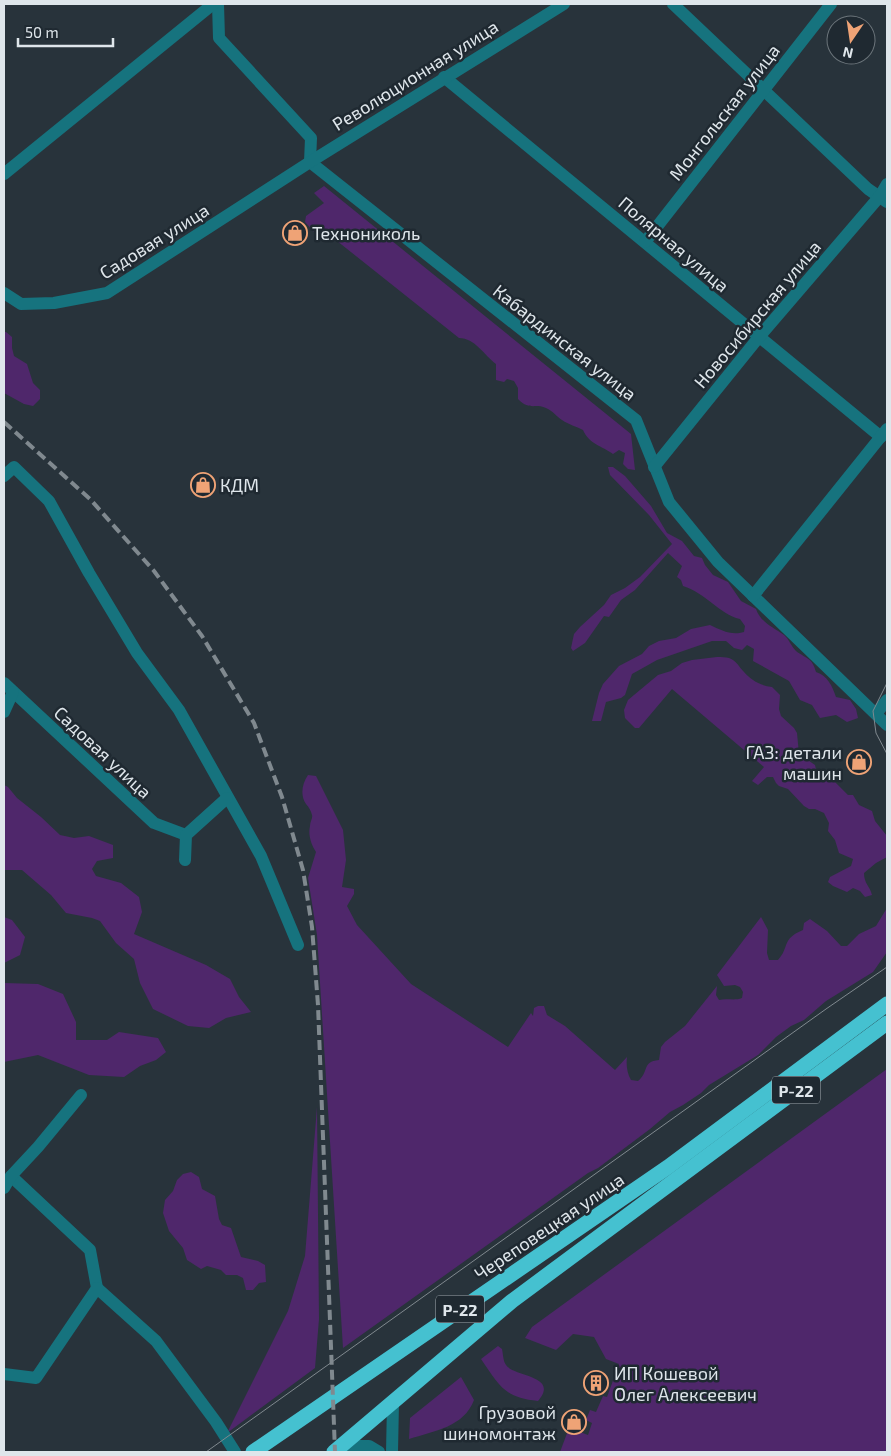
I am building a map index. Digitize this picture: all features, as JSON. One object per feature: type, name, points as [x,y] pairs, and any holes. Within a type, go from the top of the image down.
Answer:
[{"type":"highway","name":"Череповецкая улица","points":[[253,1452],[668,1166],[887,1004]]},
{"type":"highway","name":"Череповецкая улица","points":[[339,1449],[512,1301],[678,1180],[887,1023]]},
{"type":"street","points":[[4,174],[213,4]]},
{"type":"street","points":[[218,4],[219,38],[311,138],[310,162]]},
{"type":"street","name":"Революционная улица","points":[[310,162],[564,4]]},
{"type":"street","points":[[673,4],[868,189],[884,199]]},
{"type":"street","name":"Монгольская улица","points":[[645,242],[831,4]]},
{"type":"street","name":"Полярная улица","points":[[444,77],[759,337],[884,433]]},
{"type":"street","name":"Садовая улица","points":[[4,293],[21,304],[54,303],[107,293],[310,162]]},
{"type":"street","name":"Кабардинская улица","points":[[310,162],[636,420],[669,502],[718,562],[887,725]]},
{"type":"street","name":"Новосибирская улица","points":[[654,467],[759,337],[884,199],[887,184]]},
{"type":"street","points":[[753,596],[884,433]]},
{"type":"street","points":[[4,476],[14,467],[49,502],[137,654],[179,710],[261,856],[298,945]]},
{"type":"street","points":[[4,712],[8,687]]},
{"type":"street","name":"Садовая улица","points":[[8,687],[154,823],[186,835]]},
{"type":"street","points":[[876,714],[887,700]]},
{"type":"street","points":[[185,860],[186,835],[228,798]]},
{"type":"street","points":[[4,1188],[11,1176],[38,1147],[80,1096]]},
{"type":"street","points":[[11,1176],[90,1250],[97,1288],[156,1341],[216,1422],[235,1452]]},
{"type":"street","points":[[4,1374],[36,1378],[97,1288]]},
{"type":"street","points":[[392,1452],[393,1404]]},
{"type":"street","points":[[339,1449],[369,1446],[379,1452]]},
{"type":"shaded area","points":[[324,186],[631,434],[635,470],[628,469],[623,464],[625,453],[619,450],[613,454],[592,442],[583,430],[560,419],[548,409],[522,403],[518,399],[518,388],[514,381],[507,379],[504,382],[496,380],[496,364],[475,344],[459,338],[322,229],[317,235],[305,222],[306,216],[324,203],[314,193]]},
{"type":"shaded area","points":[[4,332],[12,337],[14,356],[27,364],[33,383],[40,390],[40,399],[33,406],[24,404],[4,393]]},
{"type":"shaded area","points":[[608,467],[613,467],[625,476],[651,506],[667,533],[682,541],[694,556],[702,558],[713,575],[728,582],[741,601],[756,609],[764,621],[784,635],[796,651],[811,661],[816,672],[824,676],[829,682],[836,697],[850,700],[856,709],[858,718],[847,722],[836,715],[820,718],[812,705],[800,700],[789,681],[753,661],[754,649],[747,645],[742,650],[734,648],[726,641],[712,641],[657,660],[632,674],[625,695],[606,702],[601,721],[592,721],[603,684],[619,666],[642,654],[649,646],[659,641],[676,638],[691,629],[710,625],[726,632],[735,633],[744,632],[745,626],[740,619],[725,613],[699,593],[683,586],[681,580],[677,577],[682,566],[668,553],[635,590],[621,600],[609,617],[604,616],[585,643],[573,651],[571,648],[574,634],[580,627],[604,605],[611,595],[640,577],[672,544],[649,515],[610,475]]},
{"type":"shaded area","points":[[717,657],[732,659],[753,680],[772,687],[780,695],[779,709],[781,716],[797,733],[799,754],[815,765],[817,774],[821,779],[833,780],[848,795],[853,795],[859,805],[872,811],[875,821],[887,836],[887,857],[864,873],[872,895],[865,897],[860,891],[853,888],[847,892],[828,882],[830,877],[851,866],[853,859],[839,853],[835,840],[828,831],[829,823],[824,813],[804,806],[788,789],[779,786],[773,777],[767,777],[758,785],[752,781],[764,767],[672,689],[639,728],[635,728],[625,718],[624,710],[628,700],[658,675],[671,671],[682,663]]},
{"type":"shaded area","points":[[308,775],[316,776],[343,830],[346,860],[342,887],[354,889],[354,894],[347,906],[357,925],[411,984],[508,1047],[531,1013],[533,1016],[534,1008],[544,1006],[547,1015],[565,1026],[615,1070],[627,1057],[627,1069],[631,1080],[638,1081],[650,1063],[659,1060],[661,1047],[665,1042],[685,1026],[717,986],[716,995],[719,1000],[742,998],[743,992],[740,987],[735,985],[724,986],[717,975],[761,917],[768,930],[767,953],[769,960],[778,960],[789,940],[796,933],[803,930],[804,923],[810,919],[827,931],[841,946],[847,946],[859,934],[876,926],[887,908],[887,952],[873,972],[826,1001],[804,1020],[791,1026],[776,1037],[758,1055],[670,1112],[598,1168],[588,1173],[343,1348],[317,935],[308,878],[316,852],[311,843],[309,829],[312,815],[302,793],[304,782]]},
{"type":"shaded area","points":[[4,785],[60,835],[74,838],[89,836],[113,845],[113,858],[97,861],[92,869],[96,876],[121,883],[139,897],[142,912],[134,934],[206,965],[230,979],[239,997],[251,1012],[226,1018],[209,1028],[188,1026],[153,1009],[140,983],[134,959],[116,943],[100,921],[66,913],[51,895],[22,870],[4,870]]},
{"type":"shaded area","points":[[4,917],[12,920],[25,937],[20,955],[4,963]]},
{"type":"shaded area","points":[[4,983],[38,984],[63,994],[76,1022],[76,1040],[107,1040],[119,1032],[158,1038],[166,1052],[156,1060],[140,1066],[124,1077],[89,1075],[38,1055],[4,1062]]},
{"type":"shaded area","points":[[887,1069],[887,1452],[560,1452],[569,1428],[588,1435],[592,1423],[586,1420],[590,1410],[596,1412],[603,1396],[607,1397],[619,1364],[606,1359],[594,1337],[573,1334],[556,1350],[525,1338],[532,1327]]},
{"type":"shaded area","points":[[317,1107],[319,1319],[315,1368],[227,1433],[288,1311],[305,1256]]},
{"type":"shaded area","points":[[191,1172],[199,1177],[202,1189],[215,1196],[219,1219],[222,1225],[231,1228],[241,1257],[258,1261],[265,1265],[266,1282],[259,1283],[253,1290],[246,1290],[243,1278],[237,1275],[226,1275],[221,1270],[207,1266],[201,1269],[187,1260],[183,1248],[169,1231],[163,1213],[165,1200],[173,1191],[177,1180],[183,1174]]},
{"type":"shaded area","points":[[498,1346],[502,1349],[506,1365],[517,1372],[540,1381],[543,1386],[543,1392],[538,1401],[517,1397],[498,1383],[481,1359]]},
{"type":"shaded area","points":[[461,1377],[474,1400],[469,1409],[456,1422],[447,1427],[409,1439],[410,1418]]},
{"type":"tram line","points":[[887,683],[873,711],[876,733],[887,754]]},
{"type":"tram line","points":[[206,1452],[887,967]]},
{"type":"railway","points":[[4,422],[90,499],[154,571],[202,636],[254,723],[282,797],[303,870],[312,927],[318,1005],[335,1452]]},
{"type":"place","name":"Технониколь","points":[[295,233]]},
{"type":"place","name":"КДМ","points":[[203,485]]},
{"type":"place","name":"ГАЗ: детали машин","points":[[859,762]]},
{"type":"place","name":"ИП Кошевой Олег Алексеевич","points":[[596,1383]]},
{"type":"place","name":"Грузовой шиномонтаж","points":[[574,1422]]}]
